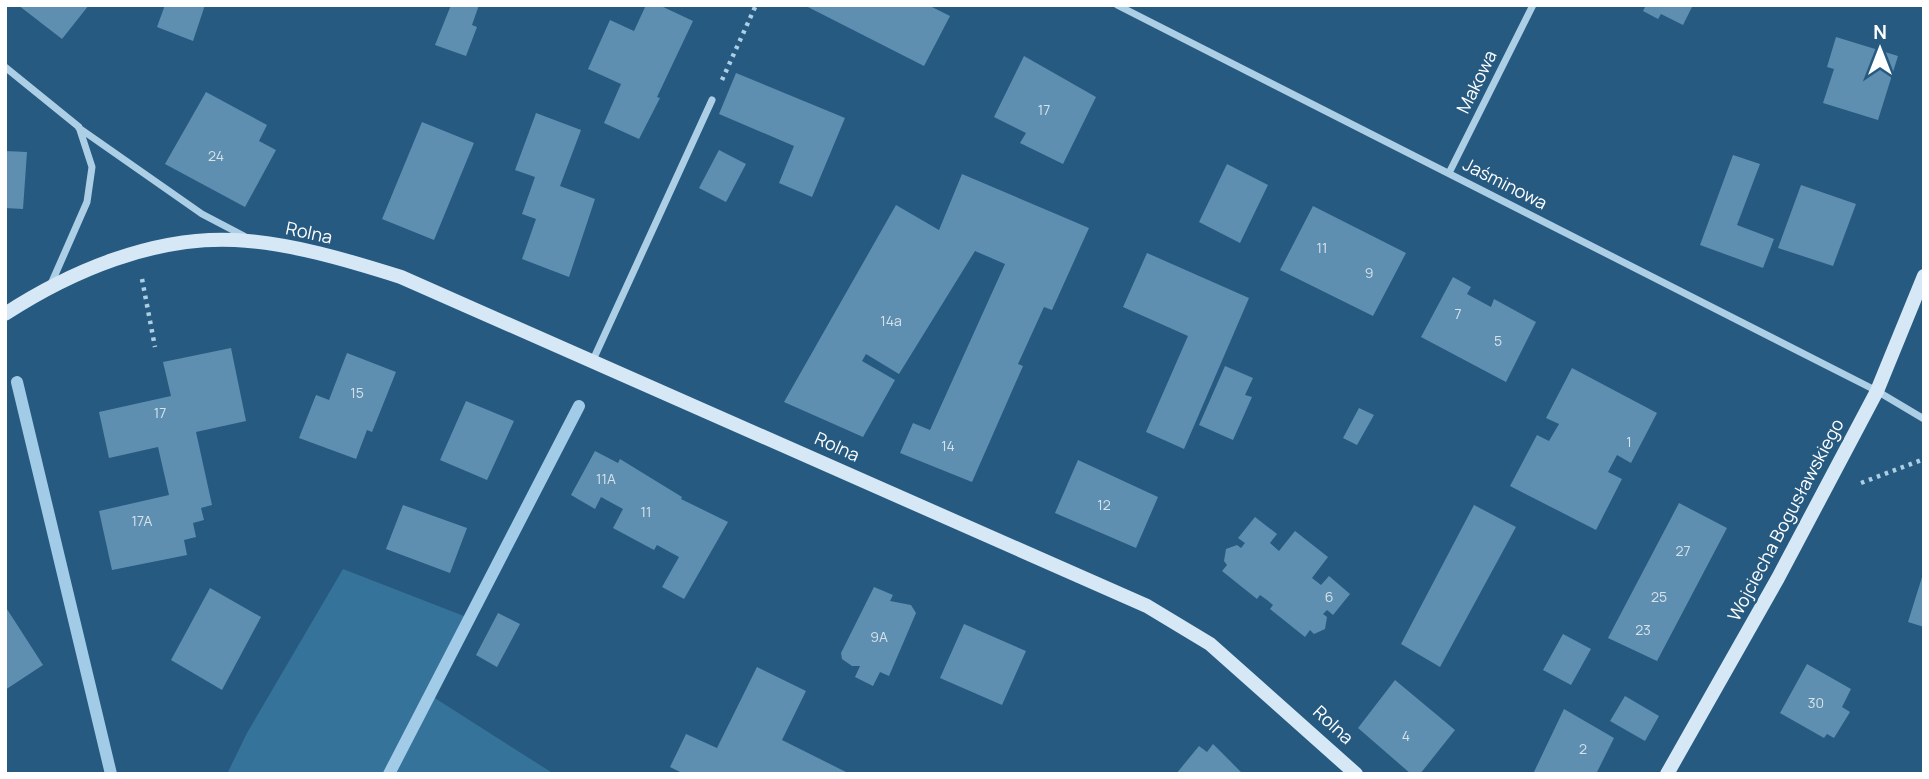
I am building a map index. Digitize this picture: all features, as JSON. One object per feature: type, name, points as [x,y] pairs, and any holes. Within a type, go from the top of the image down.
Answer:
[{"type":"street","name":"Jaśminowa","points":[[1117,5],[1877,391],[1924,419]]},
{"type":"street","name":"Makowa","points":[[1449,173],[1532,5]]},
{"type":"street","name":"Rolna","points":[[5,67],[79,127],[202,214],[256,242]]},
{"type":"street","points":[[593,360],[712,100]]},
{"type":"street","points":[[50,287],[87,202],[92,167],[79,127]]},
{"type":"street","name":"Rolna","points":[[5,314],[50,287],[84,271],[138,254],[201,241],[256,242],[318,253],[401,277],[1086,578],[1181,624],[1237,665],[1356,774]]},
{"type":"street","name":"Wojciecha Bogusławskiego","points":[[1667,774],[1778,578],[1877,391],[1924,276]]},
{"type":"path","points":[[712,100],[756,5]]},
{"type":"path","points":[[138,254],[155,347]]},
{"type":"path","points":[[1861,483],[1924,459]]},
{"type":"shaded area","points":[[343,569],[469,618],[430,695],[554,774],[227,774],[247,733]]},
{"type":"building","points":[[18,5],[89,5],[62,39]]},
{"type":"building","points":[[165,5],[205,5],[193,41],[157,27]]},
{"type":"building","points":[[451,5],[479,5],[472,25],[477,27],[466,56],[435,45]]},
{"type":"building","points":[[646,5],[659,5],[693,21],[639,139],[604,123],[621,84],[588,69],[610,20],[634,31]]},
{"type":"building","points":[[804,5],[928,5],[950,16],[924,66]]},
{"type":"building","points":[[1646,5],[1693,5],[1683,25],[1661,14],[1658,19],[1643,11]]},
{"type":"building","points":[[1836,37],[1898,56],[1878,120],[1823,103],[1834,69],[1827,67]]},
{"type":"building","points":[[1024,56],[1096,97],[1063,164],[1020,143],[1026,133],[994,117]]},
{"type":"building","points":[[736,73],[845,118],[812,197],[779,183],[794,146],[719,114]]},
{"type":"building","points":[[206,92],[267,125],[259,141],[276,150],[245,207],[165,164]]},
{"type":"building","points":[[536,113],[581,130],[560,186],[595,199],[569,277],[522,259],[536,219],[522,214],[535,177],[515,170]]},
{"type":"building","points":[[422,122],[474,143],[434,240],[382,219]]},
{"type":"building","points":[[719,150],[746,164],[726,202],[699,188]]},
{"type":"building","points":[[5,151],[27,152],[23,209],[5,208]]},
{"type":"building","points":[[1733,155],[1760,164],[1737,225],[1774,239],[1763,268],[1700,245]]},
{"type":"building","points":[[1227,164],[1268,185],[1240,243],[1199,222]]},
{"type":"building","points":[[962,174],[1089,228],[1052,310],[1044,307],[1018,364],[1023,366],[972,482],[900,453],[913,423],[930,430],[1005,264],[975,251],[899,374],[866,354],[862,361],[895,380],[863,437],[784,402],[896,205],[939,230]]},
{"type":"building","points":[[1801,185],[1856,204],[1833,266],[1778,248]]},
{"type":"building","points":[[1313,206],[1406,253],[1373,316],[1280,270]]},
{"type":"building","points":[[1147,253],[1249,298],[1184,449],[1146,432],[1188,336],[1123,307]]},
{"type":"building","points":[[1453,277],[1471,287],[1467,294],[1491,307],[1494,299],[1536,322],[1506,382],[1421,337]]},
{"type":"building","points":[[231,348],[246,421],[196,432],[212,505],[201,508],[204,520],[193,523],[196,537],[184,540],[187,555],[112,570],[99,511],[169,495],[158,447],[109,458],[99,412],[171,396],[163,362]]},
{"type":"building","points":[[347,353],[396,372],[372,432],[367,430],[356,459],[299,438],[316,395],[329,400]]},
{"type":"building","points":[[1225,366],[1253,378],[1245,395],[1252,397],[1233,440],[1199,425]]},
{"type":"building","points":[[1572,368],[1657,413],[1631,463],[1617,455],[1608,472],[1622,479],[1596,530],[1510,486],[1537,435],[1549,441],[1559,424],[1546,418]]},
{"type":"building","points":[[466,401],[514,421],[487,480],[440,460]]},
{"type":"building","points":[[1359,408],[1374,415],[1357,445],[1343,438]]},
{"type":"building","points":[[595,451],[618,463],[620,459],[682,497],[681,499],[728,522],[684,599],[662,587],[679,557],[657,545],[654,550],[613,528],[623,509],[601,497],[595,509],[571,495]]},
{"type":"building","points":[[1078,460],[1158,497],[1136,548],[1055,513]]},
{"type":"building","points":[[1679,503],[1727,528],[1657,661],[1608,638]]},
{"type":"building","points":[[403,505],[467,528],[450,573],[386,549]]},
{"type":"building","points":[[1474,505],[1516,527],[1440,667],[1401,644]]},
{"type":"building","points":[[1255,517],[1277,534],[1270,543],[1279,551],[1295,531],[1328,557],[1312,578],[1321,585],[1329,576],[1350,594],[1333,615],[1327,610],[1323,614],[1327,617],[1325,629],[1314,634],[1310,630],[1305,637],[1270,609],[1273,605],[1267,600],[1260,595],[1257,599],[1222,571],[1227,565],[1224,561],[1226,549],[1237,545],[1241,548],[1245,543],[1238,538]]},
{"type":"building","points":[[1924,575],[1924,627],[1908,622]]},
{"type":"building","points":[[874,587],[893,595],[890,601],[911,605],[916,613],[889,676],[880,672],[873,686],[855,677],[860,666],[852,666],[842,659],[841,653]]},
{"type":"building","points":[[210,588],[261,617],[222,690],[171,660]]},
{"type":"building","points":[[5,606],[43,665],[5,690]]},
{"type":"building","points":[[498,613],[520,624],[497,667],[476,655]]},
{"type":"building","points":[[964,624],[1026,651],[1002,705],[940,678]]},
{"type":"building","points":[[1563,634],[1591,649],[1571,685],[1543,670]]},
{"type":"building","points":[[1807,664],[1851,689],[1842,707],[1850,712],[1834,738],[1827,734],[1824,738],[1780,713]]},
{"type":"building","points":[[757,667],[806,691],[782,740],[850,774],[684,774],[670,767],[686,734],[717,748]]},
{"type":"building","points":[[1395,680],[1455,730],[1420,774],[1411,774],[1358,728]]},
{"type":"building","points":[[1625,696],[1659,716],[1645,741],[1610,721]]},
{"type":"building","points":[[1564,709],[1614,738],[1596,774],[1533,774]]},
{"type":"building","points":[[1213,744],[1243,774],[1176,774],[1199,746],[1207,752]]},
{"type":"waterway","points":[[17,382],[111,774]]},
{"type":"waterway","points":[[389,774],[579,406]]}]
